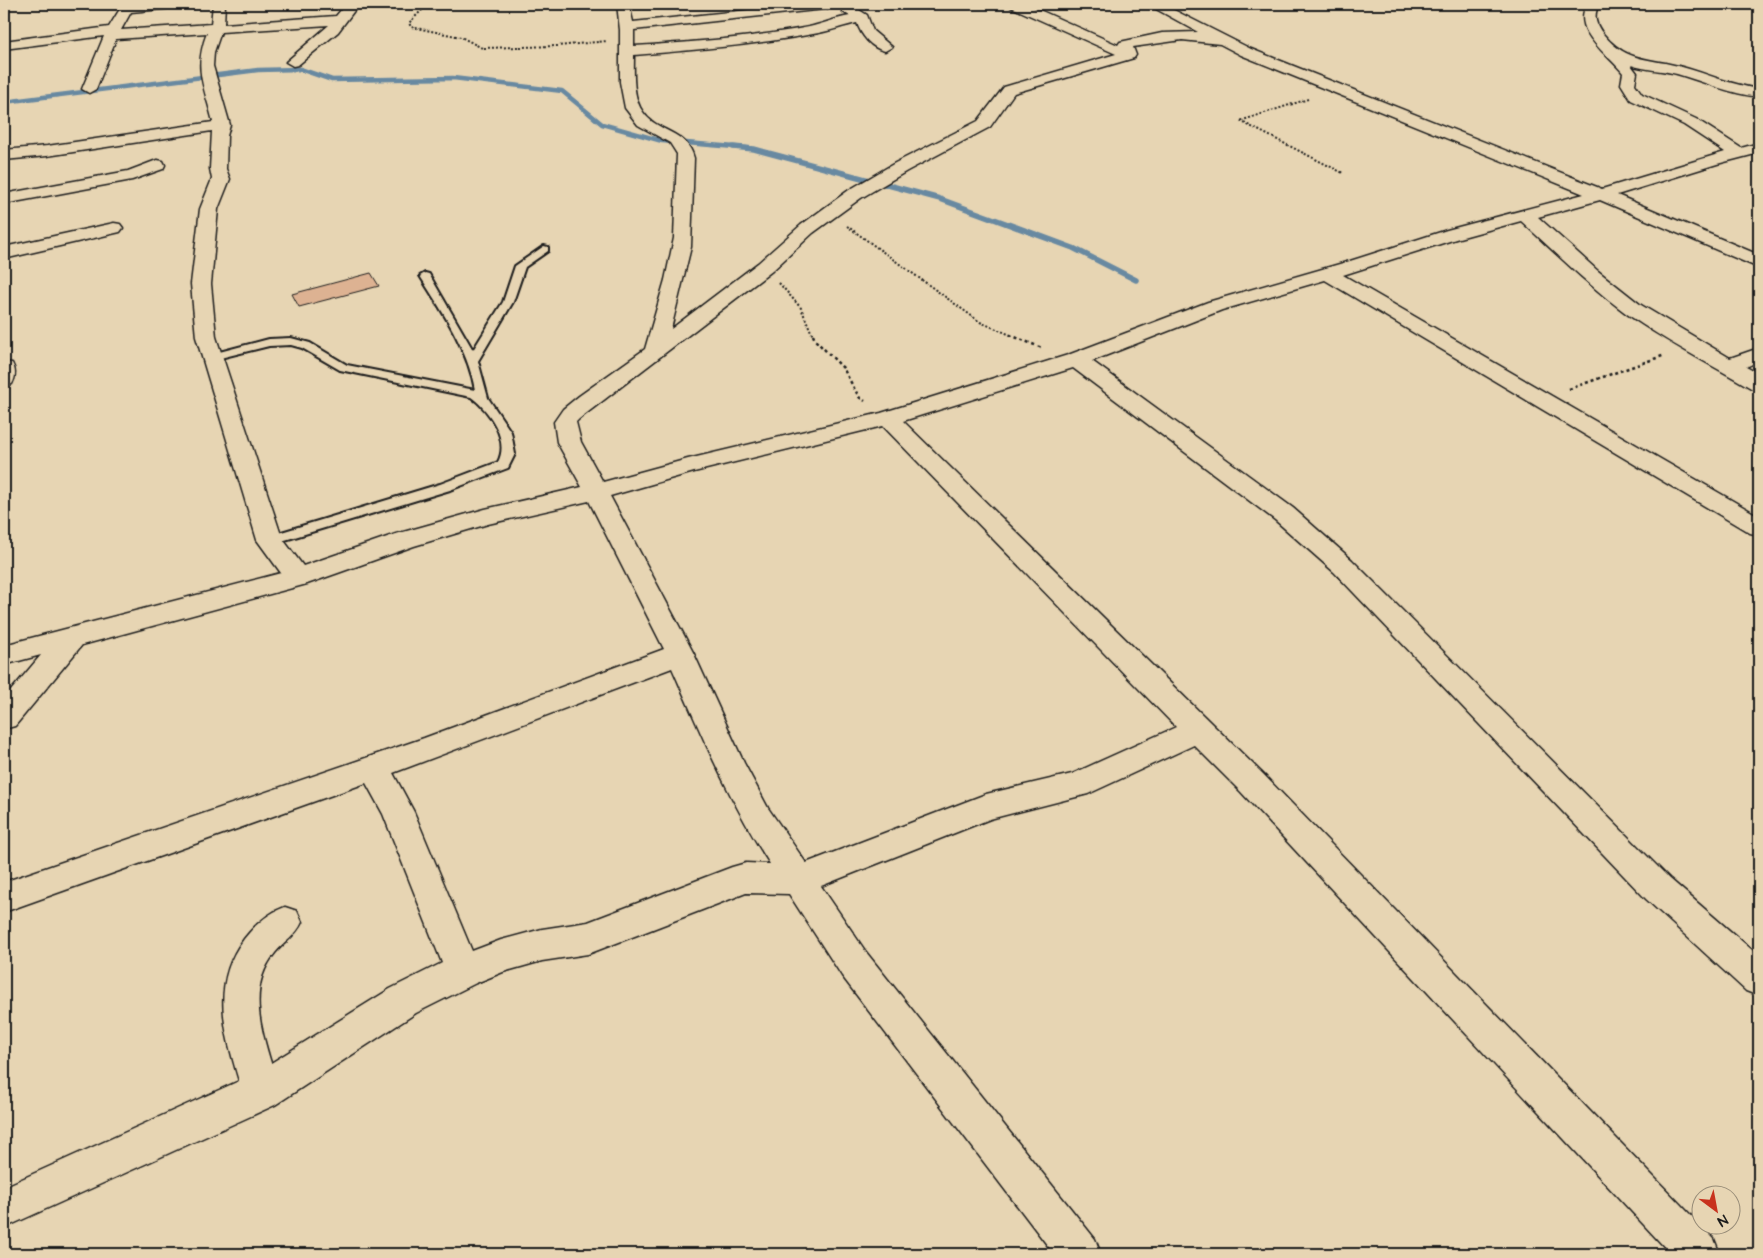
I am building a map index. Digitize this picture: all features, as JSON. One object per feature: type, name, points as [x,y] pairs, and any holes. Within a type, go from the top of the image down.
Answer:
[{"type":"street","points":[[89,88],[127,6],[173,4]]},
{"type":"street","points":[[219,4],[218,23],[214,29],[207,52],[206,66],[222,125],[219,136],[218,168],[221,178],[206,224],[201,284],[203,318],[212,357],[270,540],[298,578]]},
{"type":"street","points":[[293,62],[321,41],[353,4]]},
{"type":"street","points":[[623,4],[627,39],[627,88],[634,111],[641,120],[680,143],[686,154],[681,255],[655,352]]},
{"type":"street","points":[[627,39],[840,4],[862,18],[867,33],[885,47]]},
{"type":"street","points":[[1016,4],[1129,55]]},
{"type":"street","points":[[1153,4],[1220,40],[1340,90],[1602,194],[1759,262]]},
{"type":"street","points":[[1593,4],[1588,13],[1588,20],[1611,52],[1630,73],[1628,84],[1636,97],[1690,122],[1738,153]]},
{"type":"street","points":[[627,39],[740,42],[815,30],[833,23],[862,18]]},
{"type":"street","points":[[4,45],[113,33],[214,29],[340,20]]},
{"type":"street","points":[[1129,55],[1125,45],[1172,34],[1220,40]]},
{"type":"street","points":[[1611,52],[1648,66],[1678,70],[1738,90],[1759,93]]},
{"type":"street","points":[[1080,1254],[854,964],[757,817],[743,791],[680,654],[569,442],[565,422],[571,414],[587,401],[765,268],[785,247],[826,215],[875,181],[984,124],[1000,99],[1012,88],[1129,55]]},
{"type":"street","points":[[4,156],[222,125]]},
{"type":"street","points":[[4,655],[298,578],[404,540],[485,517],[596,492],[688,466],[888,418],[1076,360],[1215,306],[1524,214],[1602,194],[1759,148]]},
{"type":"street","points":[[4,199],[132,175],[157,165]]},
{"type":"street","points":[[1524,214],[1592,275],[1633,308],[1759,383]]},
{"type":"street","points":[[4,253],[114,228]]},
{"type":"street","points":[[1326,273],[1759,527]]},
{"type":"street","points":[[1729,366],[1759,354]]},
{"type":"street","points":[[1076,360],[1284,514],[1342,566],[1658,889],[1759,979]]},
{"type":"street","points":[[888,418],[1197,730],[1252,783],[1699,1254]]},
{"type":"street","points":[[4,719],[72,638]]},
{"type":"street","points":[[4,897],[374,768],[680,654]]},
{"type":"street","points":[[4,1208],[261,1091],[403,1001],[463,971],[501,956],[542,945],[596,936],[732,882],[754,878],[799,880],[986,807],[1077,785],[1142,757],[1197,730]]},
{"type":"street","points":[[374,768],[398,812],[463,971]]},
{"type":"street","points":[[261,1091],[241,1024],[240,980],[257,949],[270,933],[285,922]]},
{"type":"lane","points":[[472,362],[508,302],[520,266],[544,249]]},
{"type":"lane","points":[[425,276],[455,325],[480,380],[482,398]]},
{"type":"lane","points":[[212,357],[290,340],[305,346],[332,363],[344,368],[467,393],[482,398],[492,409],[507,438],[509,454],[503,466],[445,487],[270,540]]},
{"type":"path","points":[[428,4],[409,23],[411,27],[461,37],[482,48],[558,46],[627,39]]},
{"type":"path","points":[[1340,90],[1240,120],[1343,173]]},
{"type":"path","points":[[826,215],[860,235],[980,322],[1023,341],[1076,360]]},
{"type":"path","points":[[765,268],[801,308],[812,336],[846,371],[860,397],[888,418]]},
{"type":"path","points":[[1541,400],[1616,371],[1694,346]]},
{"type":"building","points":[[371,273],[379,286],[299,307],[292,294]]},
{"type":"waterway","points":[[4,102],[258,70],[300,69],[332,80],[453,78],[562,91],[602,124],[662,141],[747,148]]},
{"type":"waterway","points":[[733,147],[754,149],[940,199],[1073,248],[1136,280]]}]
